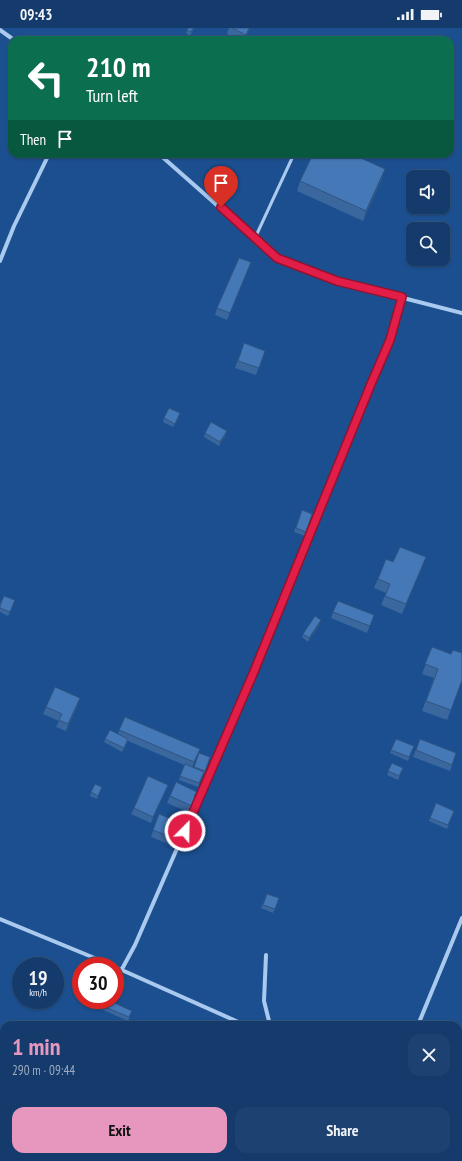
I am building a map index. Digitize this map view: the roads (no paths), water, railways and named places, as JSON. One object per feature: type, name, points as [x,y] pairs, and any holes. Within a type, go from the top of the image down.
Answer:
[{"type":"street","points":[[0,30],[8,36]]},
{"type":"street","points":[[0,261],[14,226],[47,158]]},
{"type":"street","points":[[164,158],[277,258],[337,281],[462,313]]},
{"type":"street","points":[[124,965],[135,945],[253,674],[390,340],[402,297]]},
{"type":"street","points":[[420,1021],[462,918]]},
{"type":"street","points":[[0,919],[92,957]]},
{"type":"street","points":[[266,955],[264,1000],[269,1021]]},
{"type":"street","points":[[124,970],[236,1021]]},
{"type":"lane","points":[[255,238],[292,158]]}]
